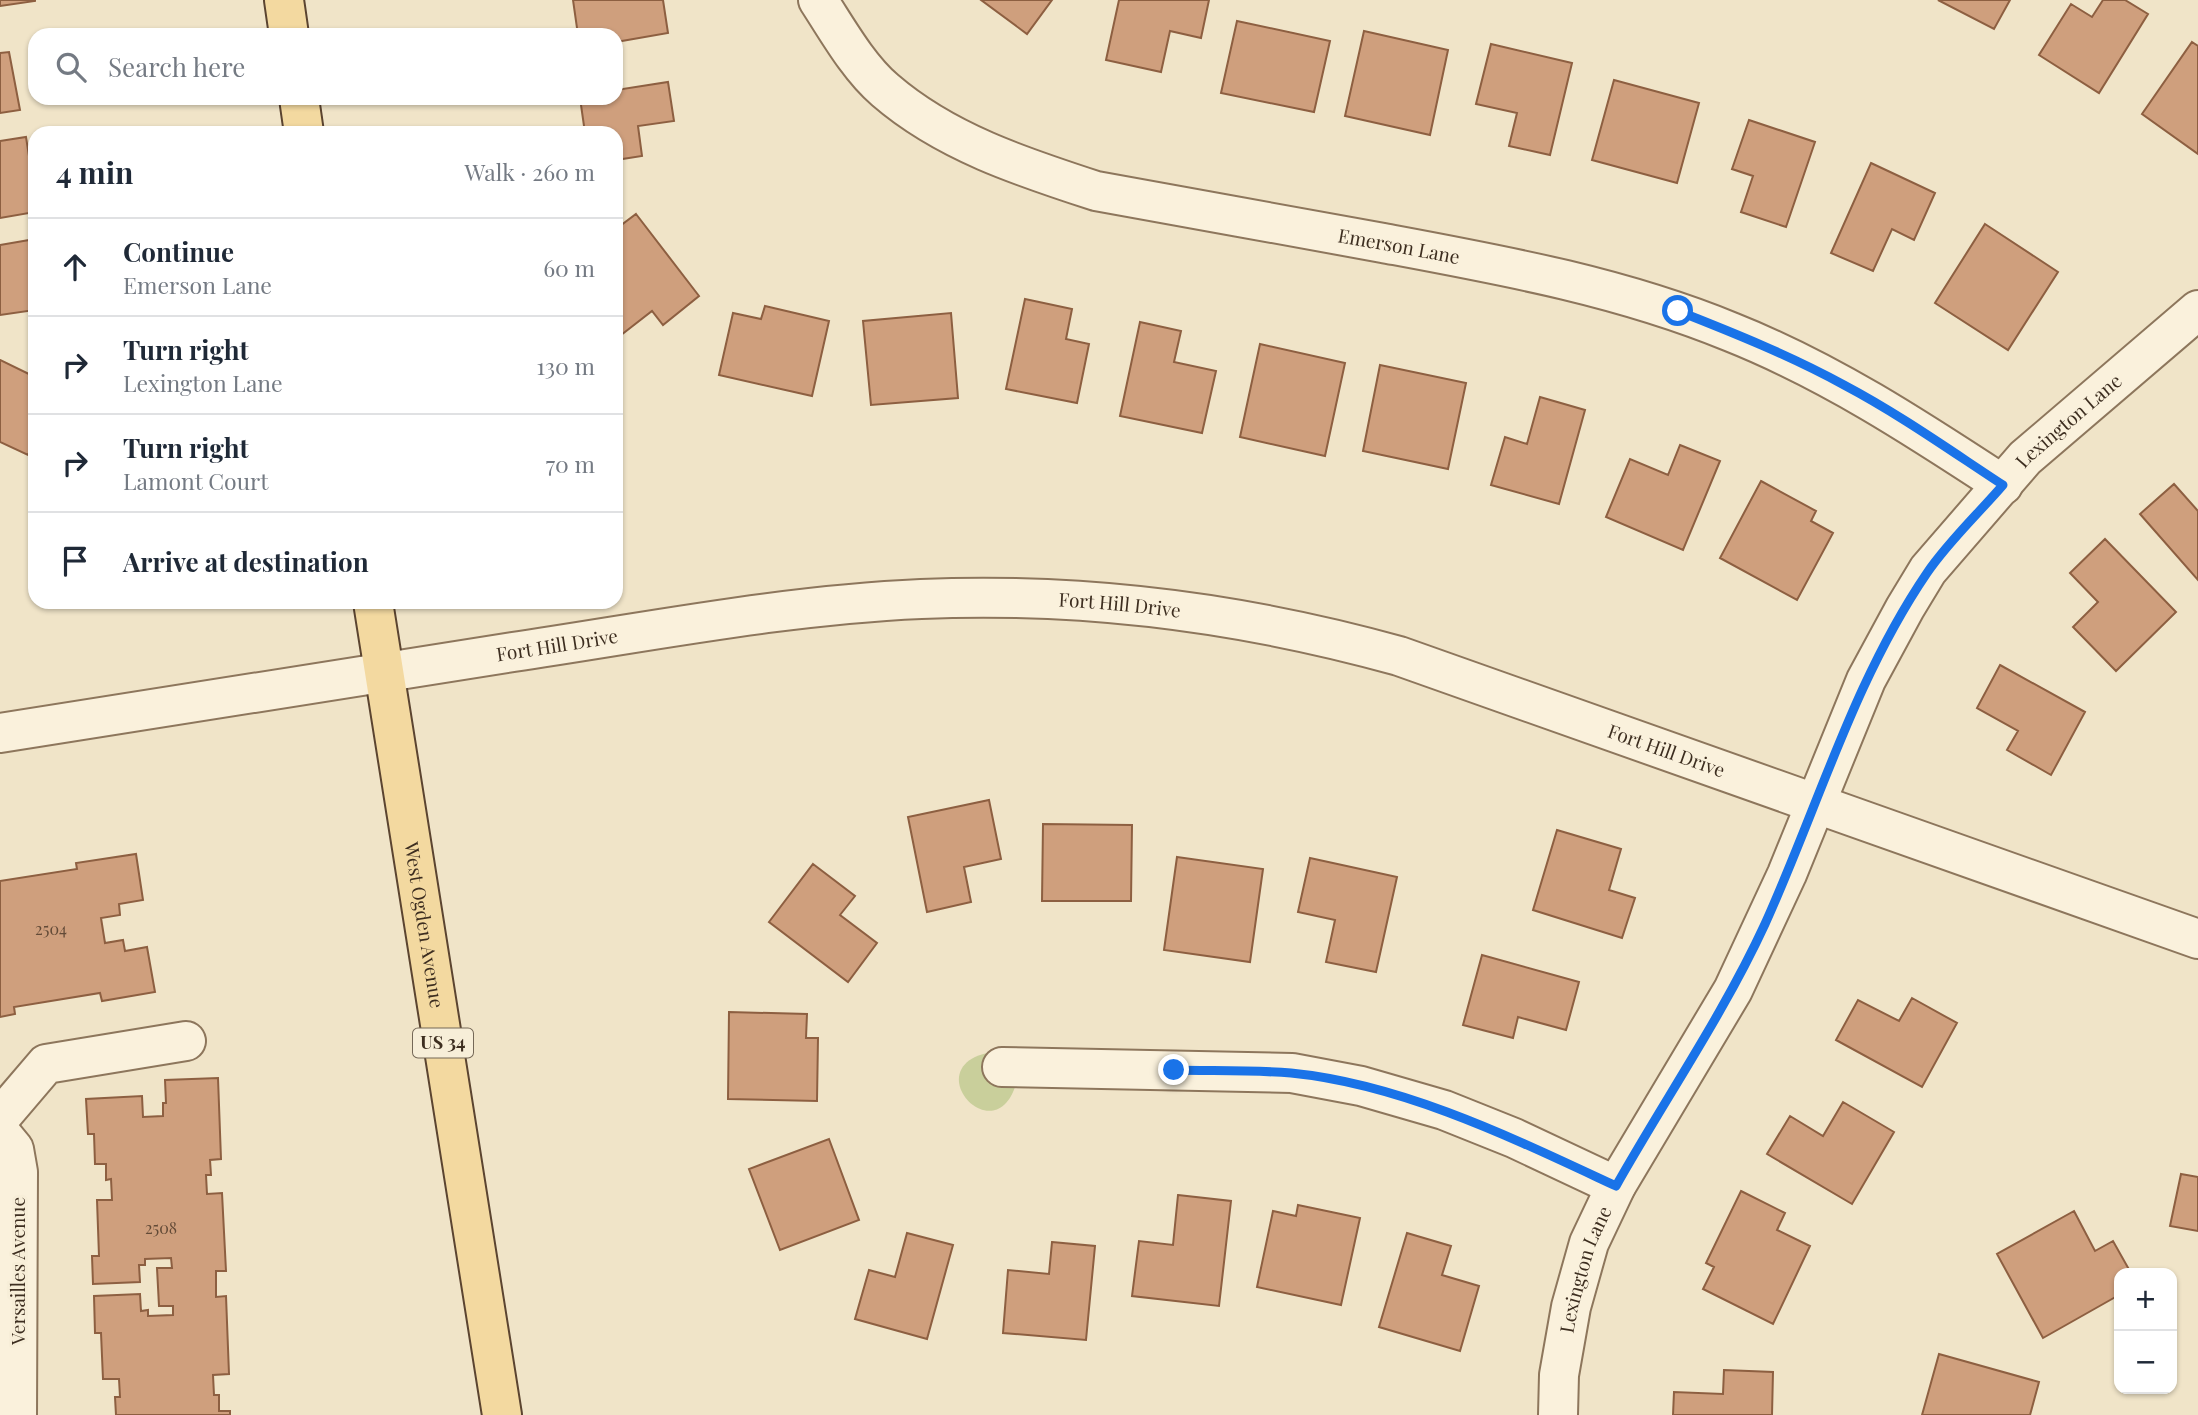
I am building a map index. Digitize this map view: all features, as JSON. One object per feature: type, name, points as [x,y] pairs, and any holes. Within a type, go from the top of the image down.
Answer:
[{"type":"main road","points":[[284,0],[288,28]]},
{"type":"main road","points":[[300,105],[303,126]]},
{"type":"main road","name":"West Ogden Avenue","points":[[374,609],[502,1415]]},
{"type":"street","name":"Emerson Lane","points":[[818,0],[848,46],[884,89],[937,126],[983,151],[1036,172],[1096,191],[1502,265],[1620,292],[1734,332],[1843,384],[1895,414],[2003,485]]},
{"type":"street","name":"Lexington Lane","points":[[1558,1415],[1559,1375],[1571,1307],[1589,1243],[1616,1186],[1733,990],[1765,923],[1866,680],[1905,608],[1928,570],[2025,458],[2198,310]]},
{"type":"street","name":"Fort Hill Drive","points":[[0,733],[384,670],[770,613],[920,600],[1035,598],[1106,601],[1228,616],[1326,636],[1399,656],[2198,939]]},
{"type":"street","points":[[0,1118],[46,1064],[186,1041]]},
{"type":"street","points":[[1002,1067],[1292,1073],[1361,1086],[1444,1110],[1514,1138],[1616,1186]]},
{"type":"street","name":"Versailles Avenue","points":[[0,1132],[14,1149],[18,1172],[9,1344],[18,1415]]},
{"type":"green space","points":[[987,1053],[999,1055],[1016,1084],[1006,1103],[993,1111],[979,1109],[968,1100],[960,1088],[959,1074],[968,1062]]},
{"type":"building","points":[[0,0],[35,0],[35,1],[0,6]]},
{"type":"building","points":[[573,0],[663,0],[668,33],[623,41],[623,28],[577,28]]},
{"type":"building","points":[[981,0],[1052,0],[1027,34]]},
{"type":"building","points":[[1119,0],[1209,0],[1201,38],[1170,31],[1161,72],[1106,60]]},
{"type":"building","points":[[1938,0],[2010,0],[1994,29]]},
{"type":"building","points":[[2103,0],[2125,0],[2148,14],[2099,93],[2039,55],[2071,4],[2092,17]]},
{"type":"building","points":[[1237,21],[1330,41],[1314,112],[1221,93]]},
{"type":"building","points":[[1364,31],[1448,50],[1430,135],[1345,116]]},
{"type":"building","points":[[2192,42],[2198,46],[2198,154],[2142,114]]},
{"type":"building","points":[[1491,44],[1572,63],[1550,155],[1509,146],[1517,113],[1476,104]]},
{"type":"building","points":[[9,52],[20,110],[0,113],[0,53]]},
{"type":"building","points":[[1614,80],[1699,103],[1677,183],[1592,160]]},
{"type":"building","points":[[668,82],[674,121],[638,126],[642,156],[623,159],[623,126],[584,126],[581,105],[623,105],[623,89]]},
{"type":"building","points":[[1749,120],[1815,142],[1786,227],[1741,212],[1753,176],[1732,169]]},
{"type":"building","points":[[26,137],[28,213],[0,218],[0,141]]},
{"type":"building","points":[[1871,163],[1935,193],[1914,240],[1892,229],[1873,271],[1831,253]]},
{"type":"building","points":[[636,214],[699,296],[663,325],[652,311],[623,334],[623,224]]},
{"type":"building","points":[[1985,224],[2058,272],[2008,350],[1935,303]]},
{"type":"building","points":[[28,240],[28,311],[0,315],[0,245]]},
{"type":"building","points":[[1025,299],[1072,309],[1066,339],[1089,344],[1077,403],[1006,389]]},
{"type":"building","points":[[765,306],[829,321],[812,396],[719,375],[733,313],[761,319]]},
{"type":"building","points":[[951,313],[958,398],[871,405],[863,321]]},
{"type":"building","points":[[1140,322],[1181,331],[1174,362],[1216,371],[1202,433],[1120,416]]},
{"type":"building","points":[[1260,344],[1345,363],[1325,456],[1240,437]]},
{"type":"building","points":[[0,360],[28,374],[28,455],[0,442]]},
{"type":"building","points":[[1380,365],[1466,383],[1448,469],[1363,451]]},
{"type":"building","points":[[1540,397],[1585,410],[1559,504],[1491,485],[1505,437],[1527,444]]},
{"type":"building","points":[[1680,445],[1720,461],[1683,550],[1606,517],[1630,459],[1668,475]]},
{"type":"building","points":[[1761,481],[1816,511],[1811,521],[1833,533],[1797,600],[1720,558]]},
{"type":"building","points":[[2174,484],[2198,511],[2198,580],[2140,514]]},
{"type":"building","points":[[2105,539],[2176,612],[2116,671],[2073,627],[2098,602],[2070,573]]},
{"type":"building","points":[[2000,665],[2085,712],[2051,775],[2007,750],[2018,731],[1977,708]]},
{"type":"building","points":[[989,800],[1001,859],[964,867],[971,902],[927,912],[908,817]]},
{"type":"building","points":[[1043,824],[1132,825],[1131,901],[1042,901]]},
{"type":"building","points":[[1557,830],[1621,849],[1609,890],[1635,898],[1622,938],[1533,910]]},
{"type":"building","points":[[136,854],[143,900],[119,904],[120,915],[101,918],[105,943],[123,940],[125,951],[147,947],[155,992],[102,1001],[100,993],[14,1007],[15,1014],[0,1017],[0,881],[77,869],[76,863]]},
{"type":"building","points":[[1177,857],[1263,869],[1250,962],[1164,950]]},
{"type":"building","points":[[1310,858],[1397,877],[1376,972],[1326,962],[1335,920],[1298,912]]},
{"type":"building","points":[[813,864],[855,896],[840,915],[877,943],[848,982],[769,922]]},
{"type":"building","points":[[1482,955],[1579,982],[1566,1030],[1518,1017],[1513,1038],[1463,1025]]},
{"type":"building","points":[[1912,998],[1957,1023],[1922,1087],[1836,1040],[1858,1000],[1899,1021]]},
{"type":"building","points":[[729,1012],[807,1014],[806,1038],[818,1038],[817,1101],[728,1099]]},
{"type":"building","points":[[218,1078],[221,1159],[210,1160],[211,1175],[206,1175],[207,1194],[222,1193],[226,1271],[216,1271],[216,1297],[226,1296],[229,1374],[213,1375],[214,1395],[219,1395],[219,1411],[230,1411],[230,1415],[116,1415],[115,1397],[120,1397],[119,1379],[103,1379],[101,1333],[95,1333],[94,1296],[140,1294],[141,1311],[148,1310],[148,1316],[173,1315],[173,1306],[159,1306],[157,1268],[172,1268],[171,1258],[145,1259],[145,1265],[139,1265],[140,1282],[93,1284],[92,1256],[99,1256],[97,1200],[112,1200],[111,1179],[106,1180],[106,1164],[95,1164],[94,1134],[88,1134],[86,1099],[142,1096],[143,1117],[163,1116],[163,1103],[166,1103],[165,1080]]},
{"type":"building","points":[[1843,1102],[1894,1132],[1852,1204],[1767,1154],[1790,1116],[1823,1136]]},
{"type":"building","points":[[829,1139],[859,1220],[780,1250],[749,1169]]},
{"type":"building","points":[[2181,1174],[2198,1177],[2198,1231],[2170,1226]]},
{"type":"building","points":[[1741,1191],[1785,1213],[1777,1230],[1810,1246],[1773,1324],[1703,1289],[1714,1267],[1706,1263]]},
{"type":"building","points":[[1178,1195],[1231,1201],[1219,1306],[1132,1296],[1139,1241],[1173,1245]]},
{"type":"building","points":[[1298,1205],[1360,1218],[1341,1305],[1257,1287],[1273,1211],[1296,1216]]},
{"type":"building","points":[[2074,1211],[2095,1251],[2113,1241],[2128,1268],[2114,1268],[2114,1298],[2043,1338],[1997,1254]]},
{"type":"building","points":[[907,1233],[953,1245],[927,1339],[855,1319],[869,1270],[895,1277]]},
{"type":"building","points":[[1407,1233],[1451,1246],[1442,1275],[1479,1286],[1460,1351],[1379,1327]]},
{"type":"building","points":[[1052,1242],[1095,1246],[1086,1340],[1003,1333],[1008,1270],[1049,1274]]},
{"type":"building","points":[[1939,1354],[2039,1382],[2030,1415],[1922,1415]]},
{"type":"building","points":[[1724,1370],[1773,1372],[1772,1415],[1673,1415],[1674,1392],[1723,1394]]},
{"type":"route","points":[[1174,1070],[1292,1073],[1361,1086],[1444,1110],[1514,1138],[1616,1186],[1733,990],[1787,874],[1866,680],[1905,608],[1928,570],[2003,485],[1895,414],[1843,384],[1734,332],[1678,311]]}]
